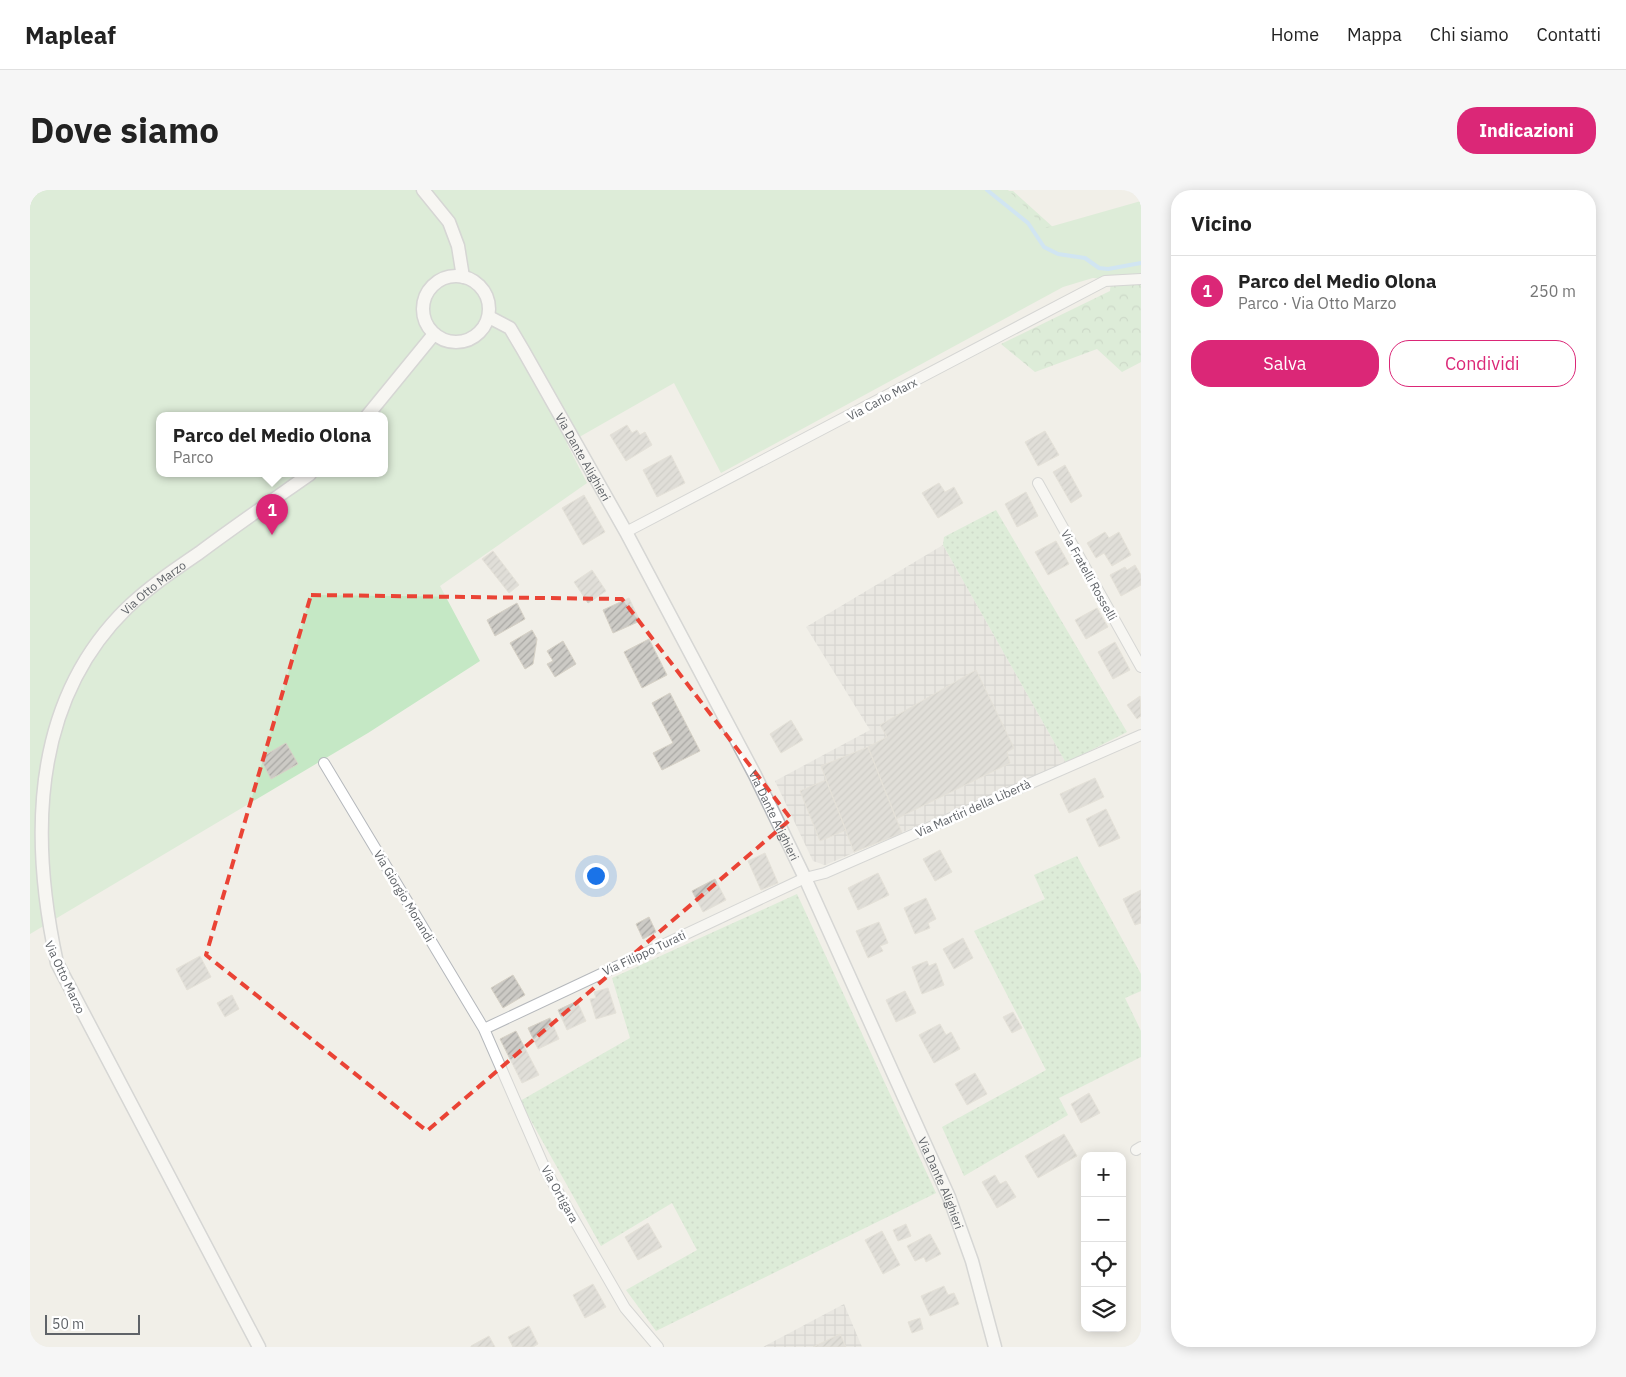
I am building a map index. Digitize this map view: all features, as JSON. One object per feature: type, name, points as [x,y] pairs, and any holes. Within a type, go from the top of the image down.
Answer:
[{"type":"street","points":[[423,190],[449,222],[458,246],[463,276]]},
{"type":"street","points":[[450,276],[463,276],[479,285],[488,299],[489,317],[480,332],[466,341],[449,342],[434,334],[425,321],[423,306],[428,291],[437,282],[450,276]]},
{"type":"street","name":"Via Carlo Marx","points":[[626,532],[1106,281],[1141,279]]},
{"type":"street","name":"Via Dante Alighieri","points":[[489,317],[510,328],[626,532],[750,766],[805,878],[949,1196],[972,1262],[995,1347]]},
{"type":"street","points":[[370,412],[434,334]]},
{"type":"street","name":"Via Otto Marzo","points":[[259,1347],[57,963],[36,898],[30,853],[31,816],[38,763],[52,720],[72,679],[97,641],[144,592],[306,477]]},
{"type":"street","name":"Via Fratelli Rosselli","points":[[1038,483],[1141,666]]},
{"type":"street","name":"Via Martiri della Libertà","points":[[805,878],[825,873],[1141,735]]},
{"type":"street","name":"Via Giorgio Morandi","points":[[324,762],[484,1029]]},
{"type":"street","name":"Via Filippo Turati","points":[[484,1029],[805,878]]},
{"type":"street","name":"Via Ortigara","points":[[484,1029],[546,1171],[624,1308],[658,1347]]},
{"type":"highlighted area","points":[[311,595],[622,599],[791,819],[427,1131],[206,955]]},
{"type":"shaded area","points":[[943,545],[1066,763],[825,865],[813,861],[775,781],[870,730],[806,627]]},
{"type":"shaded area","points":[[844,1304],[862,1347],[763,1347]]},
{"type":"green space","points":[[30,190],[1008,190],[1046,228],[1141,201],[1141,273],[1096,277],[1063,287],[721,473],[674,383],[567,444],[587,483],[440,586],[480,661],[368,733],[30,934]]},
{"type":"green space","points":[[959,190],[1013,191],[1075,247],[1141,224],[1141,362],[1122,372],[1097,349],[1035,372],[1001,344],[1110,291],[1111,280],[1085,277]]},
{"type":"green space","points":[[996,510],[1127,732],[1066,763],[943,545],[944,537]]},
{"type":"green space","points":[[1077,856],[1141,974],[1141,991],[1125,998],[1141,1031],[1141,1057],[1059,1098],[1068,1115],[964,1176],[942,1127],[1046,1070],[974,931],[1045,899],[1034,875]]},
{"type":"green space","points":[[797,894],[936,1193],[656,1331],[626,1290],[697,1250],[672,1203],[601,1246],[520,1101],[630,1038],[612,978]]},
{"type":"building","points":[[627,425],[632,433],[637,430],[640,435],[645,432],[652,445],[626,461],[610,435]]},
{"type":"building","points":[[1045,431],[1059,455],[1038,466],[1025,442]]},
{"type":"building","points":[[671,455],[685,483],[657,497],[643,470]]},
{"type":"building","points":[[1065,465],[1082,496],[1071,503],[1053,472]]},
{"type":"building","points":[[939,483],[945,492],[954,487],[963,503],[938,518],[922,493]]},
{"type":"building","points":[[1026,492],[1038,516],[1017,527],[1005,504]]},
{"type":"building","points":[[584,495],[605,532],[583,545],[562,508]]},
{"type":"building","points":[[1105,532],[1109,538],[1119,532],[1131,555],[1112,566],[1104,553],[1096,558],[1087,543]]},
{"type":"building","points":[[1056,541],[1069,564],[1048,575],[1035,552]]},
{"type":"building","points":[[493,551],[519,585],[509,593],[482,559]]},
{"type":"building","points":[[1135,565],[1141,575],[1141,585],[1121,596],[1110,575],[1125,567],[1127,570]]},
{"type":"building","points":[[592,570],[606,591],[588,603],[574,582]]},
{"type":"building","points":[[629,598],[640,621],[613,633],[603,610]]},
{"type":"building","points":[[517,603],[525,619],[495,636],[487,620]]},
{"type":"building","points":[[1097,608],[1108,627],[1086,639],[1075,620]]},
{"type":"building","points":[[532,630],[537,639],[533,664],[525,669],[510,643]]},
{"type":"building","points":[[649,639],[667,675],[642,688],[624,652]]},
{"type":"building","points":[[563,641],[576,664],[555,677],[547,664],[553,661],[547,651]]},
{"type":"building","points":[[1115,642],[1130,670],[1113,679],[1098,652]]},
{"type":"building","points":[[976,670],[1014,748],[1007,752],[1010,763],[896,819],[868,747],[887,737],[880,725]]},
{"type":"building","points":[[670,693],[700,751],[662,770],[653,753],[673,743],[652,703]]},
{"type":"building","points":[[1140,696],[1141,716],[1137,719],[1127,705]]},
{"type":"building","points":[[791,720],[803,740],[781,753],[770,734]]},
{"type":"building","points":[[286,743],[298,764],[271,779],[260,758]]},
{"type":"building","points":[[868,747],[902,833],[854,852],[821,766]]},
{"type":"building","points":[[1095,778],[1104,797],[1069,813],[1060,794]]},
{"type":"building","points":[[826,780],[846,830],[820,841],[800,791]]},
{"type":"building","points":[[1106,809],[1120,838],[1099,847],[1086,819]]},
{"type":"building","points":[[940,850],[952,872],[935,881],[923,859]]},
{"type":"building","points":[[765,853],[778,883],[761,890],[748,861]]},
{"type":"building","points":[[878,873],[889,895],[858,910],[848,888]]},
{"type":"building","points":[[715,879],[726,900],[703,912],[692,891]]},
{"type":"building","points":[[1141,890],[1141,923],[1135,925],[1123,899]]},
{"type":"building","points":[[926,898],[936,919],[928,923],[930,928],[915,934],[904,908]]},
{"type":"building","points":[[649,917],[656,932],[643,939],[636,924]]},
{"type":"building","points":[[879,922],[888,943],[880,946],[883,951],[868,958],[856,931]]},
{"type":"building","points":[[963,938],[973,958],[954,969],[943,949]]},
{"type":"building","points":[[200,956],[211,977],[187,990],[176,969]]},
{"type":"building","points":[[927,961],[929,966],[936,963],[944,985],[922,994],[912,967]]},
{"type":"building","points":[[513,975],[525,995],[503,1008],[491,988]]},
{"type":"building","points":[[608,988],[616,1013],[596,1019],[590,999],[596,998],[594,992]]},
{"type":"building","points":[[905,991],[916,1013],[896,1022],[886,1000]]},
{"type":"building","points":[[232,995],[239,1009],[225,1017],[217,1003]]},
{"type":"building","points":[[577,1001],[586,1021],[567,1030],[558,1010]]},
{"type":"building","points":[[1013,1012],[1022,1028],[1012,1033],[1003,1017]]},
{"type":"building","points":[[550,1018],[559,1039],[538,1049],[528,1028]]},
{"type":"building","points":[[940,1024],[946,1035],[951,1032],[960,1049],[934,1063],[919,1035]]},
{"type":"building","points":[[516,1031],[539,1075],[522,1083],[500,1039]]},
{"type":"building","points":[[975,1073],[987,1094],[967,1105],[955,1084]]},
{"type":"building","points":[[1089,1093],[1100,1113],[1081,1123],[1071,1104]]},
{"type":"building","points":[[1064,1134],[1077,1156],[1038,1178],[1025,1156]]},
{"type":"building","points":[[995,1175],[1000,1184],[1006,1181],[1016,1197],[997,1208],[982,1182]]},
{"type":"building","points":[[648,1223],[662,1247],[638,1260],[625,1237]]},
{"type":"building","points":[[906,1224],[911,1236],[898,1241],[893,1230]]},
{"type":"building","points":[[882,1231],[900,1265],[883,1274],[865,1240]]},
{"type":"building","points":[[930,1234],[941,1254],[926,1262],[924,1257],[915,1261],[907,1246]]},
{"type":"building","points":[[593,1284],[606,1307],[585,1318],[573,1295]]},
{"type":"building","points":[[944,1286],[948,1295],[954,1293],[959,1304],[930,1316],[921,1296]]},
{"type":"building","points":[[920,1318],[923,1329],[912,1333],[908,1322]]},
{"type":"building","points":[[529,1326],[538,1344],[533,1347],[513,1347],[508,1337]]},
{"type":"building","points":[[840,1334],[846,1347],[813,1347]]},
{"type":"building","points":[[489,1336],[495,1347],[471,1347],[471,1346]]},
{"type":"waterway","points":[[987,190],[1028,223],[1044,247],[1058,254],[1085,258],[1099,268],[1108,269],[1141,263]]},
{"type":"place","name":"Parco del Medio Olona","points":[[272,535]]}]
